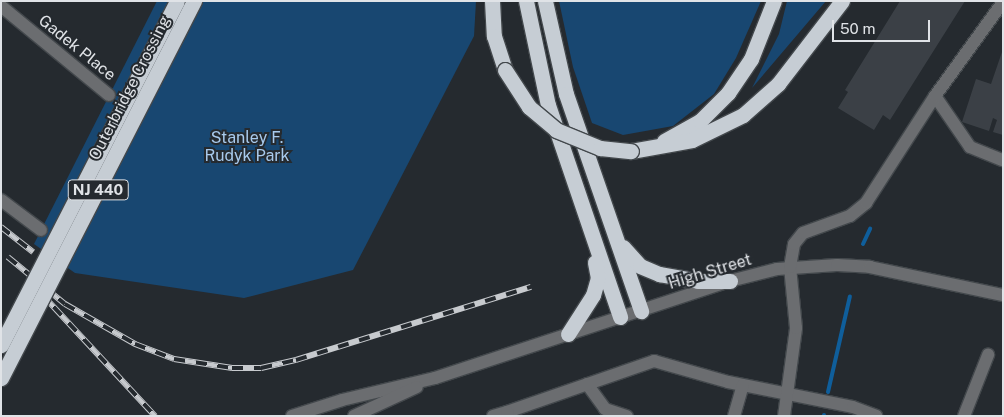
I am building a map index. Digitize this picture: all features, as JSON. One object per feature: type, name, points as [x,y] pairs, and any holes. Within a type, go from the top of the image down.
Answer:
[{"type":"highway","name":"Outerbridge Crossing","points":[[1,345],[177,1]]},
{"type":"highway","name":"Outerbridge Crossing","points":[[1,378],[194,1]]},
{"type":"highway","points":[[492,1],[494,36],[505,70],[529,107],[556,130],[600,148],[631,151],[669,146],[702,137],[743,115],[778,84],[842,1]]},
{"type":"highway","points":[[526,1],[548,105],[620,317]]},
{"type":"highway","points":[[545,1],[564,85],[641,311]]},
{"type":"highway","points":[[631,151],[678,134],[719,104],[751,59],[774,1]]},
{"type":"highway","points":[[616,235],[632,260],[650,271],[682,279],[730,281]]},
{"type":"highway","points":[[568,334],[593,295],[598,278],[594,240]]},
{"type":"street","name":"Gadek Place","points":[[1,6],[109,95]]},
{"type":"street","points":[[784,416],[796,328],[790,267],[791,252],[798,238],[810,230],[850,216],[866,203],[935,96],[1001,7]]},
{"type":"street","points":[[935,96],[970,147],[1003,160]]},
{"type":"street","points":[[1,200],[41,230]]},
{"type":"street","name":"High Street","points":[[292,416],[342,400],[435,378],[730,281],[790,267],[837,265],[878,268],[1003,295]]},
{"type":"street","points":[[964,416],[988,355]]},
{"type":"street","points":[[494,416],[507,414],[654,361],[743,385],[876,416]]},
{"type":"street","name":"High Street","points":[[354,416],[435,378]]},
{"type":"street","points":[[587,384],[604,408],[627,416]]},
{"type":"street","points":[[734,416],[743,385]]},
{"type":"green space","name":"Stanley F. Rudyk Park","points":[[157,1],[476,1],[474,36],[353,270],[244,298],[75,273],[34,244]]},
{"type":"green space","points":[[559,1],[761,1],[736,58],[714,94],[673,126],[623,135],[592,123],[573,67]]},
{"type":"green space","points":[[787,1],[826,1],[752,88],[779,34]]},
{"type":"building","points":[[900,1],[965,1],[890,120],[883,115],[874,130],[838,108],[848,92],[845,90]]},
{"type":"building","points":[[1003,49],[1003,135],[993,132],[997,120],[993,118],[989,131],[962,122],[976,79],[991,84]]},
{"type":"waterway","points":[[863,244],[870,229]]},
{"type":"waterway","points":[[828,392],[850,296]]},
{"type":"railway","points":[[1,227],[33,252]]},
{"type":"railway","points":[[8,257],[65,304],[135,344],[174,359],[232,368],[261,368],[296,360],[531,287]]},
{"type":"railway","points":[[39,291],[155,416]]}]
